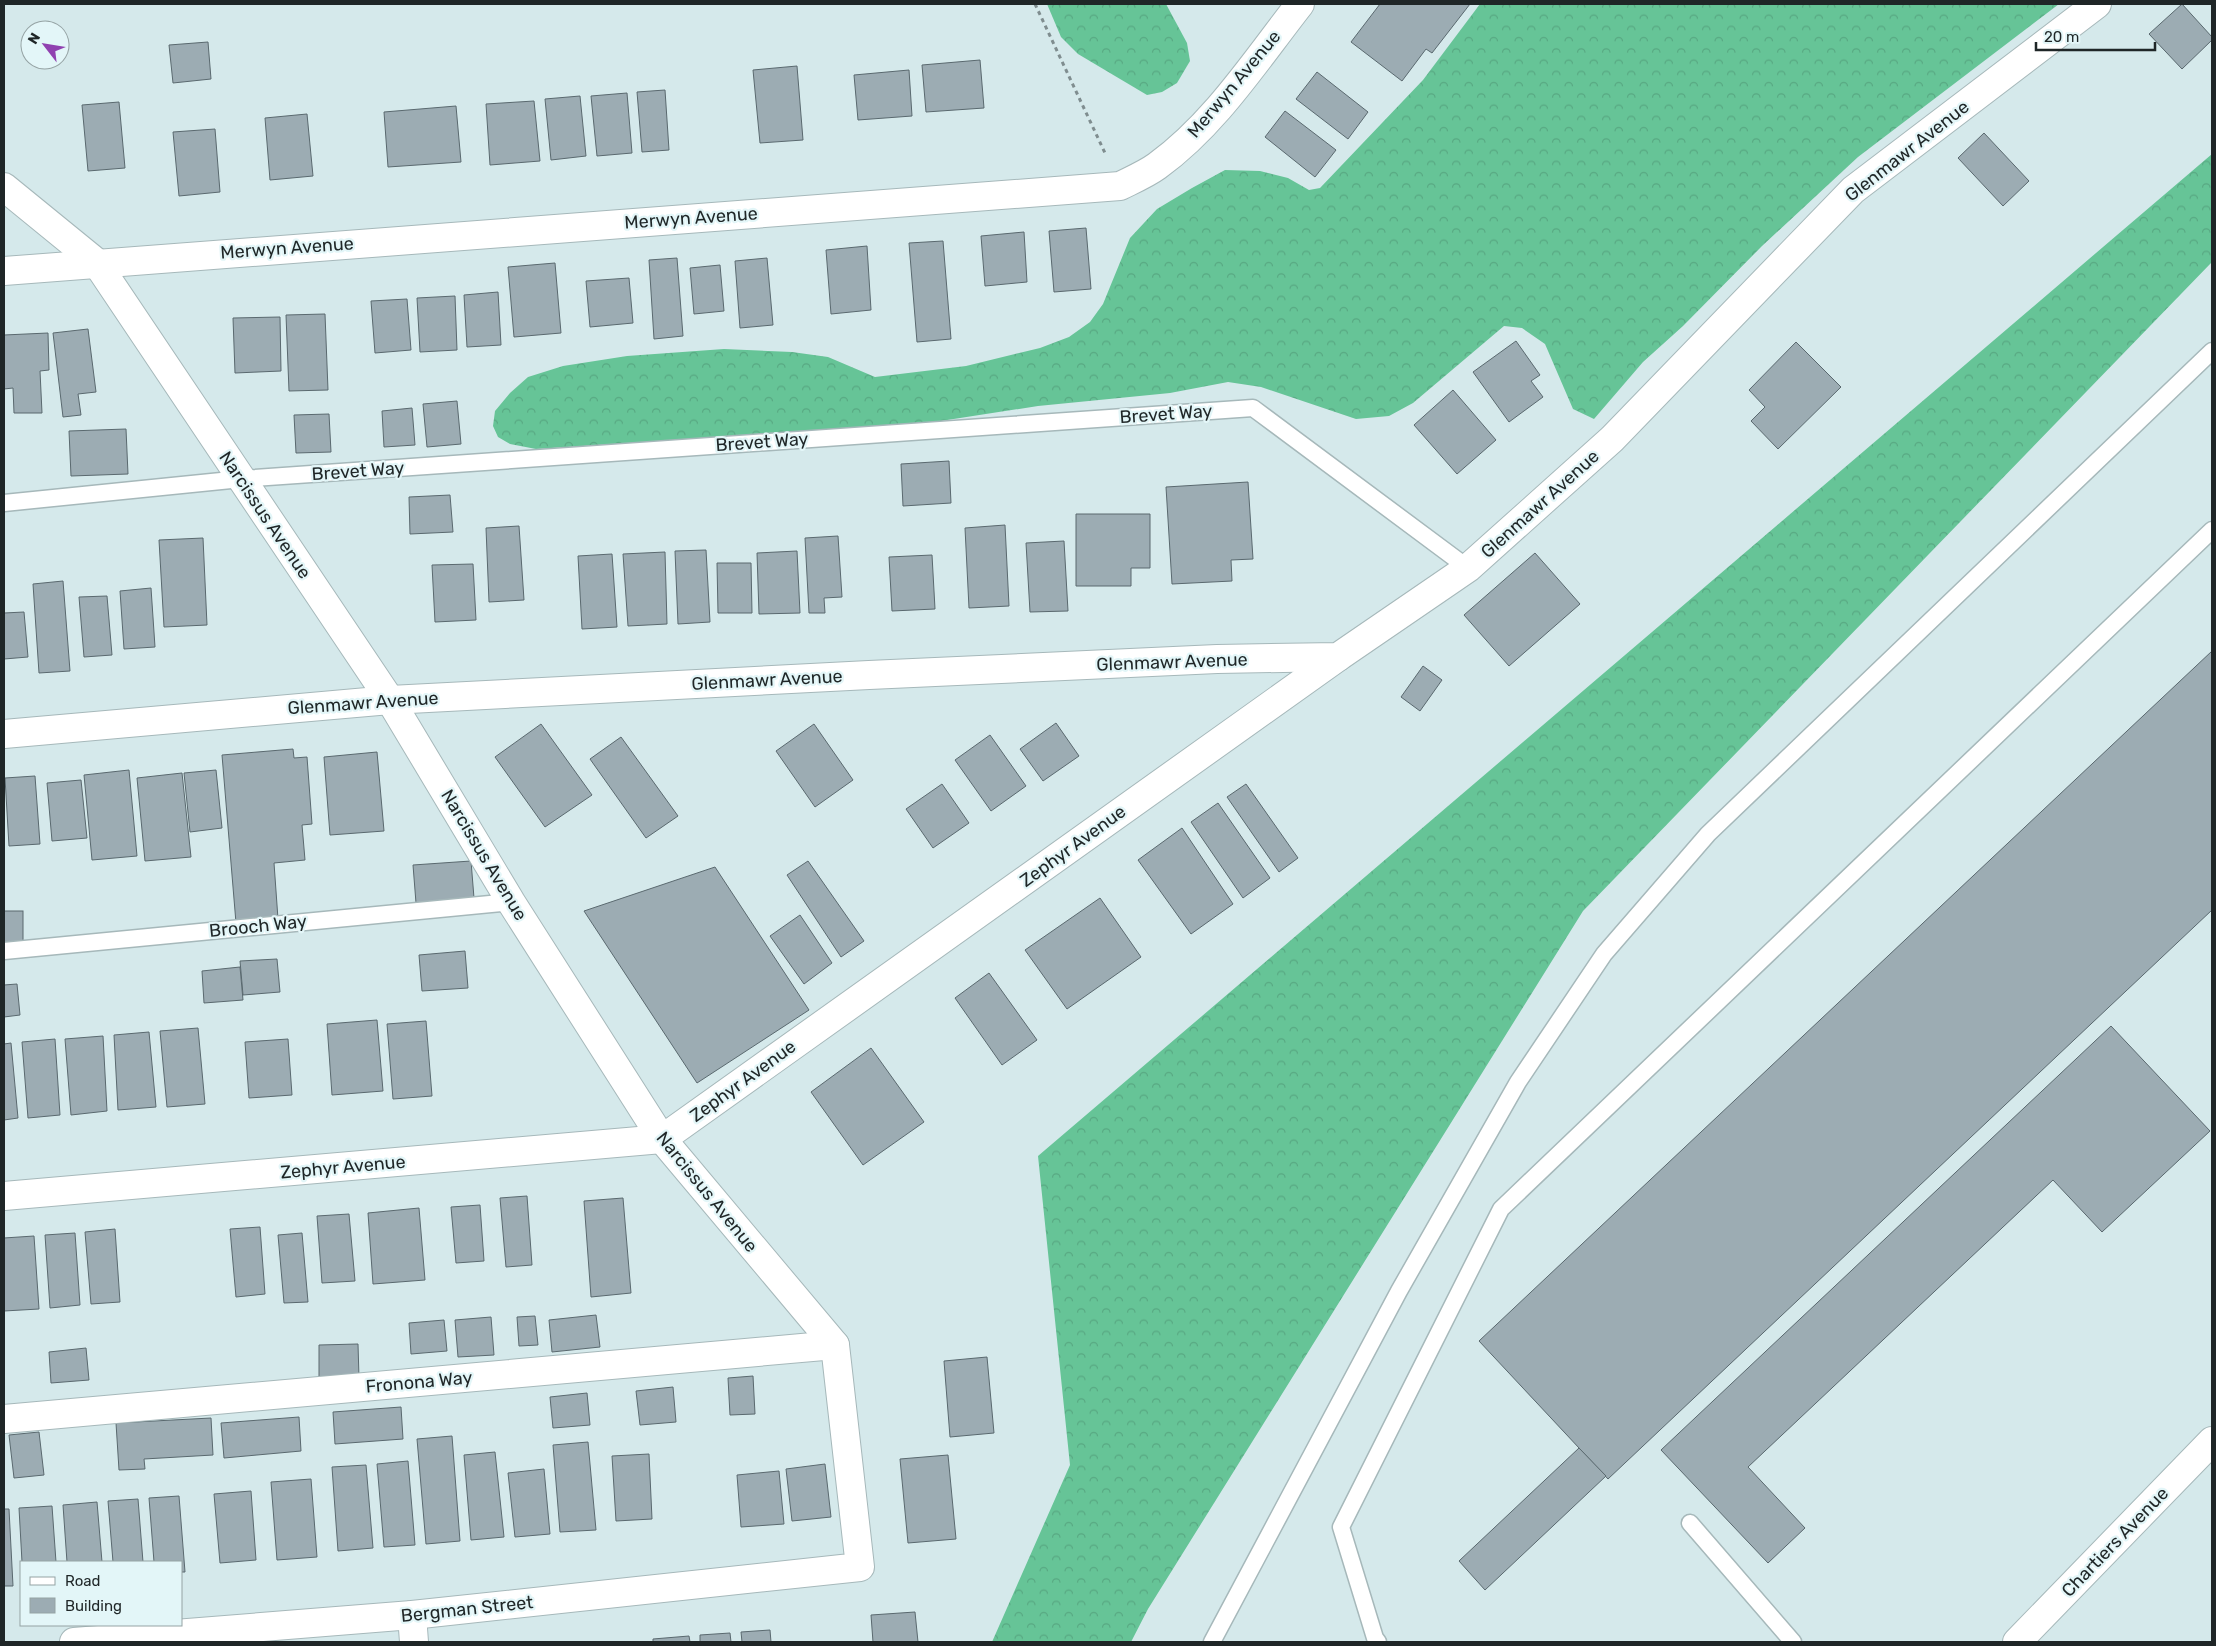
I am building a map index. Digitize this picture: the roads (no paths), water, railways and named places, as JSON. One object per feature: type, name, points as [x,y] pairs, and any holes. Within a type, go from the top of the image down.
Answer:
[{"type":"street","name":"Merwyn Avenue","points":[[4,271],[96,262],[1120,186],[1156,167],[1191,137],[1222,103],[1300,4]]},
{"type":"street","name":"Glenmawr Avenue","points":[[4,734],[390,700],[878,674],[1216,659],[1338,657],[1468,568],[1612,439],[1854,190],[2097,4]]},
{"type":"street","name":"Narcissus Avenue","points":[[4,187],[96,262],[390,700],[511,902],[662,1139],[834,1345]]},
{"type":"street","name":"Zephyr Avenue","points":[[4,1196],[662,1139],[1338,657]]},
{"type":"street","name":"Fronona Way","points":[[4,1419],[834,1345]]},
{"type":"street","name":"Bergman Street","points":[[74,1642],[412,1615],[860,1567],[834,1345]]},
{"type":"street","name":"Chartiers Avenue","points":[[2017,1642],[2212,1441]]},
{"type":"street","points":[[412,1615],[414,1642]]},
{"type":"lane","points":[[1212,1642],[1398,1291],[1518,1082],[1604,954],[1708,834],[2212,351]]},
{"type":"lane","name":"Brevet Way","points":[[4,502],[240,479],[1253,408],[1468,568]]},
{"type":"lane","points":[[1378,1642],[1375,1638],[1341,1527],[1501,1208],[2212,530]]},
{"type":"lane","name":"Brooch Way","points":[[4,951],[511,902]]},
{"type":"lane","points":[[1690,1524],[1793,1642]]}]
